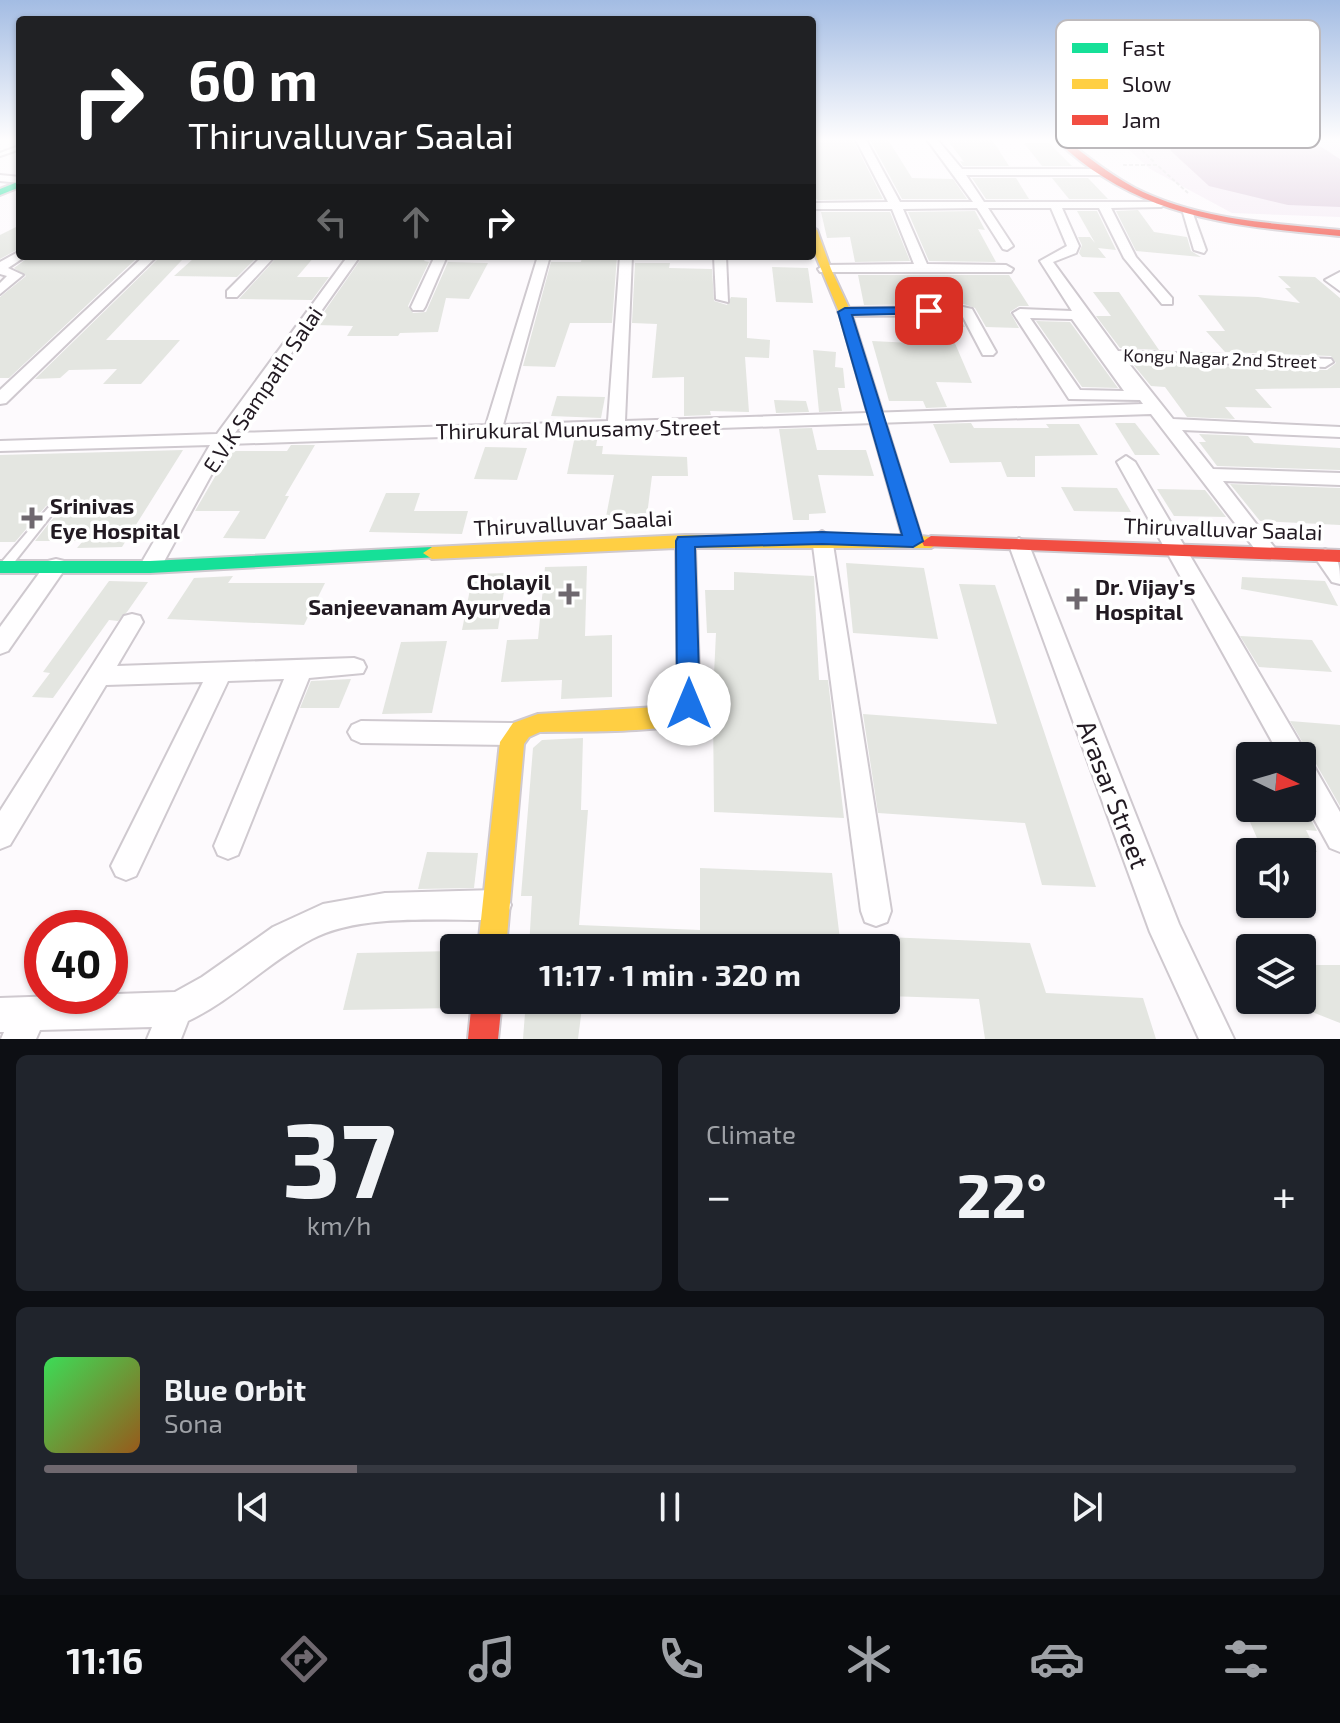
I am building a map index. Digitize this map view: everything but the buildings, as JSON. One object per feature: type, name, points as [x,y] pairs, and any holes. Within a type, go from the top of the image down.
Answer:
[{"type":"street","points":[[886,186],[922,268]]},
{"type":"street","points":[[969,186],[1007,246]]},
{"type":"street","points":[[1130,186],[1161,204]]},
{"type":"street","points":[[1054,203],[1073,246],[1072,250],[1046,261],[1110,355],[1136,396],[1106,403],[1072,393],[1019,315],[1074,313],[1110,355],[1156,409],[1170,424],[1268,552]]},
{"type":"street","points":[[1103,204],[1130,258],[1167,301]]},
{"type":"street","points":[[816,206],[1191,204],[1340,233]]},
{"type":"street","points":[[1191,204],[1200,250]]},
{"type":"street","points":[[816,242],[845,312],[913,541]]},
{"type":"street","points":[[0,399],[147,260]]},
{"type":"street","points":[[232,294],[265,260]]},
{"type":"street","name":"E.V.K Sampath Salai","points":[[150,567],[224,436],[351,260]]},
{"type":"street","points":[[418,307],[439,260]]},
{"type":"street","points":[[493,430],[543,260]]},
{"type":"street","points":[[616,428],[626,260]]},
{"type":"street","points":[[720,260],[723,299]]},
{"type":"street","points":[[0,269],[16,275],[0,290]]},
{"type":"street","points":[[825,269],[1006,269]]},
{"type":"street","points":[[845,312],[967,312],[988,352]]},
{"type":"street","name":"Kongu Nagar 2nd Street","points":[[1110,355],[1325,362]]},
{"type":"street","name":"Thirukural Munusamy Street","points":[[0,446],[224,436],[875,419],[1106,403],[1156,409]]},
{"type":"street","points":[[1170,424],[1340,432]]},
{"type":"street","points":[[1126,462],[1286,742]]},
{"type":"street","points":[[1209,475],[1340,479]]},
{"type":"street","points":[[822,538],[876,911]]},
{"type":"street","name":"Thiruvalluvar Saalai","points":[[2,567],[150,567],[685,541],[822,538],[1332,556]]},
{"type":"street","points":[[361,732],[516,734],[538,723],[666,718],[682,713],[689,704],[690,692],[685,541]]},
{"type":"street","name":"Arasar Street","points":[[1019,545],[1166,932],[1217,1039]]},
{"type":"street","points":[[1332,556],[1340,577]]},
{"type":"street","points":[[0,645],[56,566]]},
{"type":"street","points":[[0,836],[132,622]]},
{"type":"street","points":[[99,676],[354,667]]},
{"type":"street","points":[[228,846],[300,669]]},
{"type":"street","points":[[126,866],[220,672]]},
{"type":"street","points":[[493,934],[512,742],[516,734]]},
{"type":"street","points":[[1316,796],[1340,839]]},
{"type":"street","points":[[16,1023],[170,1024],[283,940],[322,919],[356,912],[496,905]]},
{"type":"street","points":[[483,1038],[486,1014]]},
{"type":"lane","points":[[2,567],[51,510]]},
{"type":"path","points":[[1176,186],[1191,204]]},
{"type":"shaded area","points":[[1183,186],[1340,186],[1340,217],[1232,213]]},
{"type":"shaded area","points":[[1211,186],[1340,186],[1340,207],[1288,205]]},
{"type":"traffic: fast","points":[[0,192],[14,186]]},
{"type":"traffic: fast","points":[[0,567],[150,567],[432,553]]},
{"type":"traffic: slow","points":[[816,242],[845,312],[913,541]]},
{"type":"traffic: slow","points":[[493,934],[512,742],[521,730],[538,723],[666,718],[682,713],[689,704],[685,541]]},
{"type":"traffic: slow","points":[[432,553],[744,541],[931,542]]},
{"type":"traffic: jam","points":[[1127,186],[1158,202],[1208,217],[1340,233]]},
{"type":"traffic: jam","points":[[931,542],[1340,556]]},
{"type":"traffic: jam","points":[[483,1039],[486,1014]]},
{"type":"place","name":"Srinivas Eye Hospital","points":[[32,518]]},
{"type":"place","name":"Cholayil Sanjeevanam Ayurveda","points":[[569,594]]},
{"type":"place","name":"Dr. Vijay's Hospital","points":[[1077,599]]},
{"type":"route","points":[[689,704],[685,541],[822,538],[913,541],[845,312],[929,311]]}]
